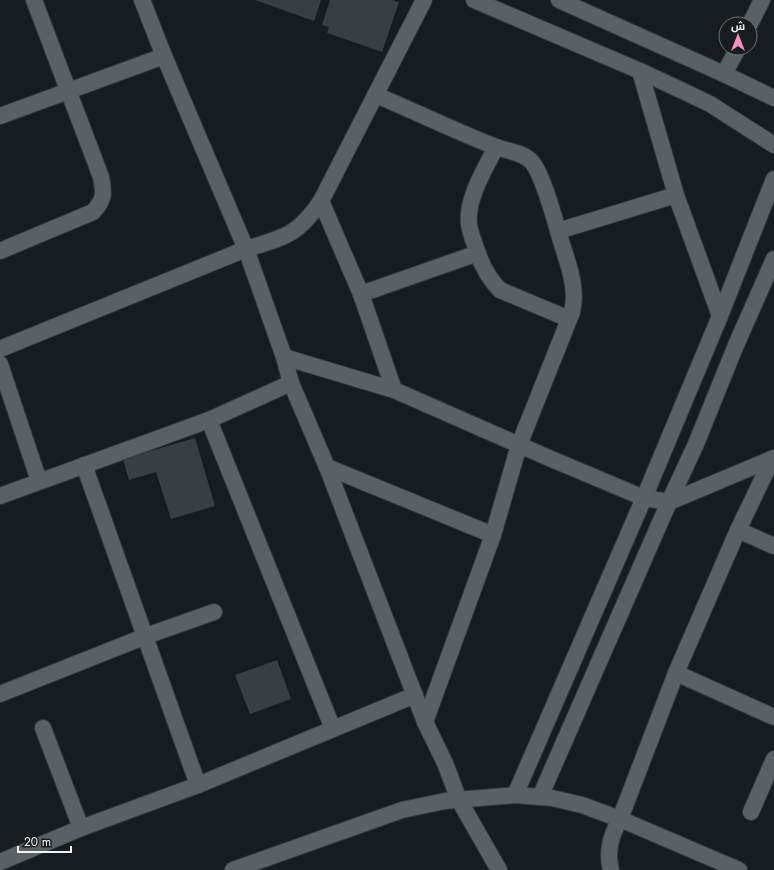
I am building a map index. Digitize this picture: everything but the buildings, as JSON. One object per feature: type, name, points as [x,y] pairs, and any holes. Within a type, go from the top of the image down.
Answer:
[{"type":"street","points":[[0,251],[93,212],[100,205],[103,196],[101,177],[34,0]]},
{"type":"street","points":[[142,0],[164,56],[246,249],[284,357],[291,383],[327,467],[414,695],[445,763],[459,800],[493,868]]},
{"type":"street","points":[[0,349],[246,249],[280,239],[293,232],[309,218],[321,200],[424,0]]},
{"type":"street","points":[[474,0],[640,71],[710,104],[774,145]]},
{"type":"street","points":[[559,0],[770,93]]},
{"type":"street","points":[[754,16],[762,0]]},
{"type":"street","points":[[0,116],[164,56]]},
{"type":"street","points":[[724,74],[734,56]]},
{"type":"street","points":[[640,71],[676,195],[720,316]]},
{"type":"street","points":[[376,95],[496,147],[523,156],[532,163],[543,185],[574,288],[574,303],[569,318],[519,445],[493,535],[426,722]]},
{"type":"street","points":[[496,147],[475,191],[470,208],[470,229],[478,253],[488,276],[500,290],[509,295],[569,318]]},
{"type":"street","points":[[514,795],[644,498],[720,316],[771,200],[774,179]]},
{"type":"street","points":[[558,231],[676,195]]},
{"type":"street","points":[[321,200],[361,294],[394,390]]},
{"type":"street","points":[[361,294],[478,253]]},
{"type":"street","points":[[540,797],[668,502],[696,444],[736,344],[774,259]]},
{"type":"street","points":[[284,357],[394,390],[644,498],[668,502],[773,458]]},
{"type":"street","points":[[0,364],[39,481]]},
{"type":"street","points":[[0,496],[209,420],[291,383]]},
{"type":"street","points":[[209,420],[333,729]]},
{"type":"street","points":[[612,870],[609,856],[610,842],[676,673],[738,530],[773,458]]},
{"type":"street","points":[[84,465],[198,785]]},
{"type":"street","points":[[327,467],[493,535]]},
{"type":"street","points":[[738,530],[774,546]]},
{"type":"street","points":[[0,694],[146,636],[214,612]]},
{"type":"street","points":[[676,673],[774,717]]},
{"type":"street","points":[[0,862],[82,828],[198,785],[414,695]]},
{"type":"street","points":[[43,728],[82,828]]},
{"type":"street","points":[[751,812],[774,759]]},
{"type":"street","points":[[233,870],[402,810],[459,800],[514,795],[540,797],[575,803],[620,819],[739,870]]}]
